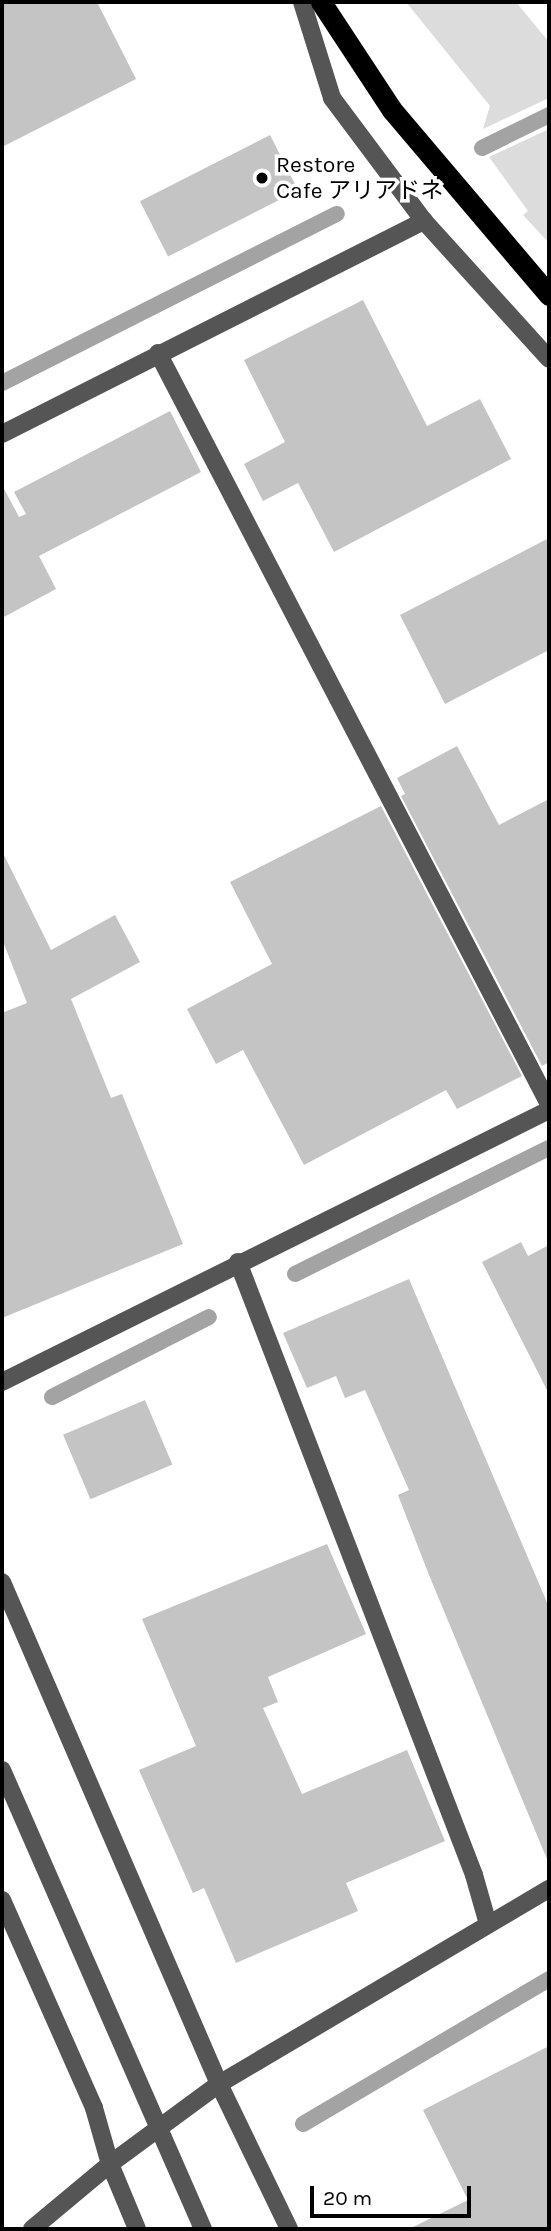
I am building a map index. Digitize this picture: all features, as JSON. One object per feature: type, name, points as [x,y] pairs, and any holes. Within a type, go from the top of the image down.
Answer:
[{"type":"highway","points":[[321,2],[392,110],[549,295]]},
{"type":"street","points":[[302,2],[332,97],[424,221],[549,359]]},
{"type":"street","points":[[2,434],[424,221]]},
{"type":"street","points":[[158,353],[549,1104]]},
{"type":"street","points":[[2,1382],[549,1110]]},
{"type":"street","points":[[239,1262],[474,1875],[488,1924]]},
{"type":"street","points":[[2,1582],[219,2084],[289,2229]]},
{"type":"street","points":[[2,1770],[203,2229]]},
{"type":"street","points":[[32,2229],[110,2164],[219,2084],[549,1889]]},
{"type":"street","points":[[2,1900],[94,2108],[110,2164],[137,2229]]},
{"type":"shaded area","points":[[406,2],[516,2],[549,42],[549,98],[483,129],[490,106]]},
{"type":"shaded area","points":[[549,129],[549,243],[523,215],[528,211],[489,157]]},
{"type":"building","points":[[2,2],[97,2],[136,79],[2,147]]},
{"type":"building","points":[[270,135],[298,190],[168,257],[140,201]]},
{"type":"building","points":[[363,300],[427,426],[480,399],[511,459],[334,552],[298,483],[263,501],[244,464],[285,442],[244,360]]},
{"type":"building","points":[[170,411],[201,472],[39,556],[56,589],[2,618],[2,485],[19,517],[26,514],[14,492]]},
{"type":"building","points":[[549,538],[549,650],[445,704],[400,615]]},
{"type":"building","points":[[457,746],[499,825],[549,799],[549,1062],[542,1066],[401,796],[405,794],[397,778]]},
{"type":"building","points":[[381,806],[522,1076],[457,1109],[446,1090],[304,1165],[243,1050],[216,1064],[187,1009],[272,964],[230,882]]},
{"type":"building","points":[[2,851],[51,950],[115,915],[140,962],[71,999],[111,1098],[122,1094],[183,1244],[2,1318],[2,1013],[27,1003],[2,939]]},
{"type":"building","points":[[521,1242],[528,1256],[549,1245],[549,1394],[482,1262]]},
{"type":"building","points":[[409,1279],[549,1607],[549,1864],[429,1575],[398,1495],[409,1490],[365,1390],[345,1398],[336,1376],[307,1388],[283,1333]]},
{"type":"building","points":[[145,1400],[172,1464],[90,1499],[63,1435]]},
{"type":"building","points":[[327,1544],[366,1634],[268,1677],[278,1702],[263,1708],[302,1794],[407,1750],[445,1841],[346,1883],[358,1911],[236,1963],[204,1888],[193,1893],[139,1770],[196,1746],[142,1619]]},
{"type":"building","points":[[549,2046],[549,2229],[409,2229],[468,2200],[423,2110]]},
{"type":"waterway","points":[[482,148],[549,115]]},
{"type":"waterway","points":[[2,383],[337,214]]},
{"type":"waterway","points":[[295,1274],[549,1148]]},
{"type":"waterway","points":[[52,1397],[209,1317]]},
{"type":"waterway","points":[[303,2124],[549,1979]]},
{"type":"place","name":"Restore Cafe アリアドネ","points":[[262,178]]}]
